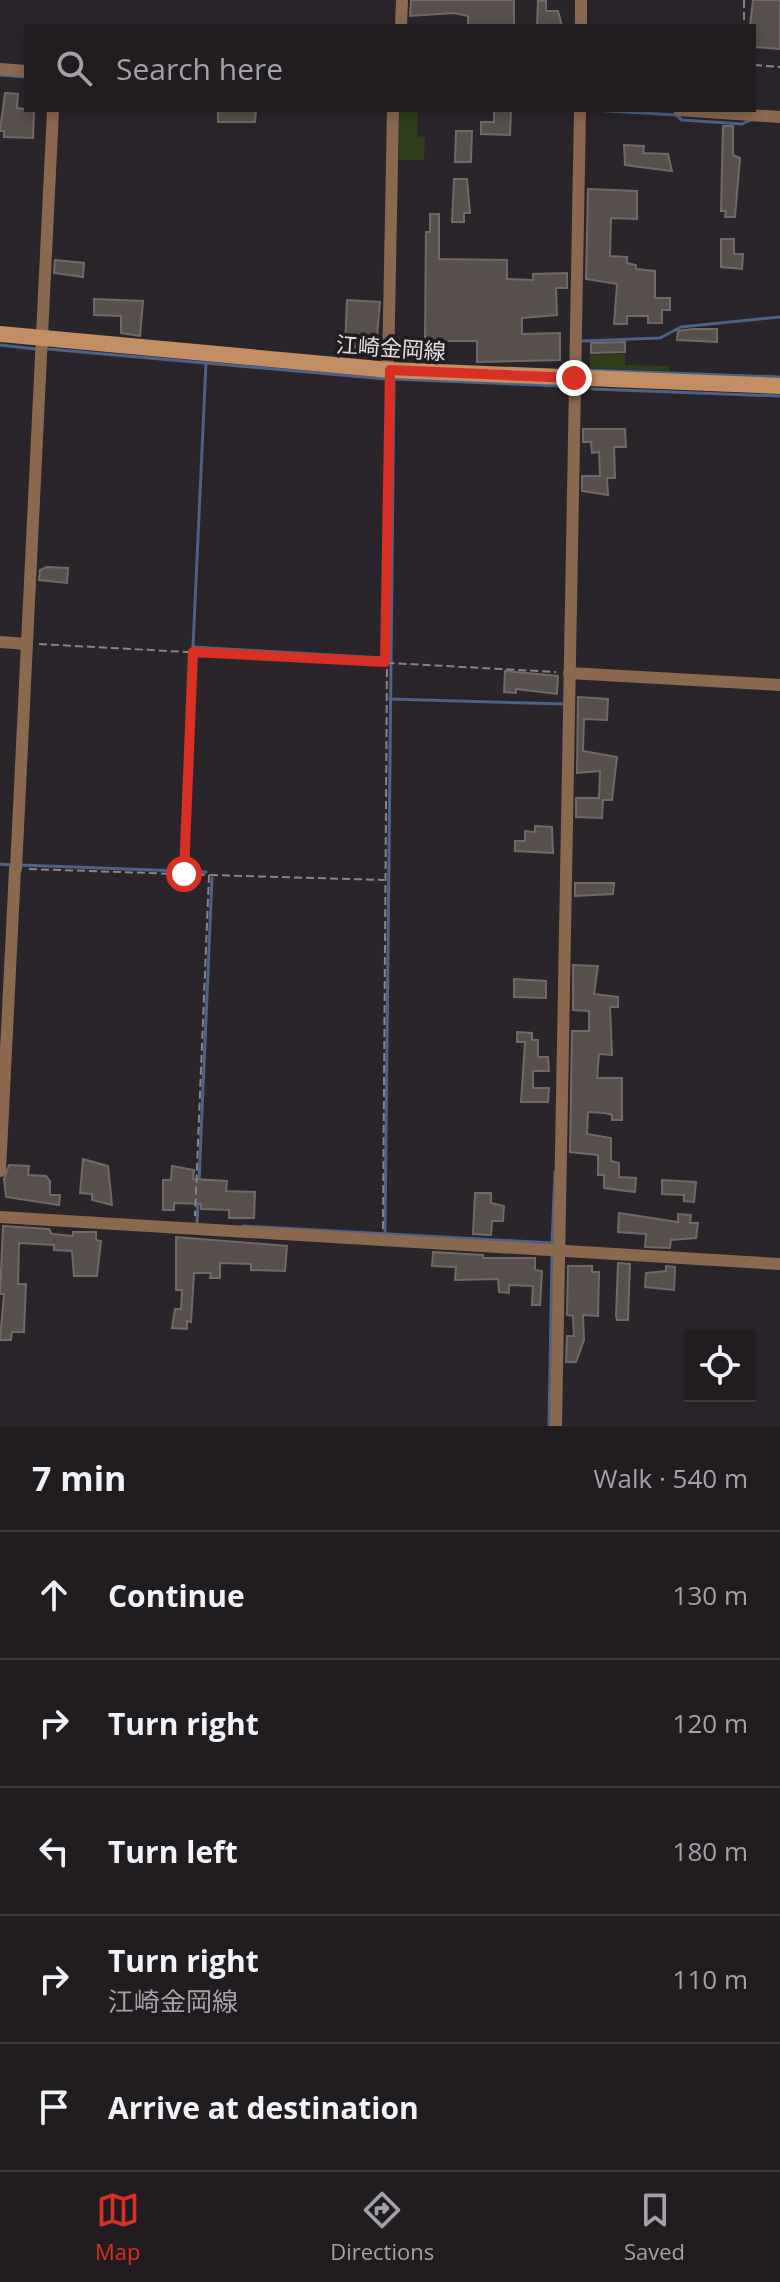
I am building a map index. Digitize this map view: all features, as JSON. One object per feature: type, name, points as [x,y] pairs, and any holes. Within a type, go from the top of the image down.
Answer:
[{"type":"main road","name":"江崎金岡線","points":[[0,334],[389,370],[780,386]]},
{"type":"street","points":[[401,24],[402,0]]},
{"type":"street","points":[[581,0],[581,24]]},
{"type":"street","points":[[0,69],[24,71]]},
{"type":"street","points":[[0,1171],[53,112]]},
{"type":"street","points":[[389,370],[393,112]]},
{"type":"street","points":[[556,1426],[566,673],[580,112]]},
{"type":"street","points":[[708,112],[780,117]]},
{"type":"street","points":[[0,642],[27,644]]},
{"type":"street","points":[[566,673],[780,685]]},
{"type":"street","points":[[0,1217],[780,1264]]},
{"type":"path","points":[[744,0],[744,24]]},
{"type":"path","points":[[756,65],[780,67]]},
{"type":"path","points":[[383,1231],[389,370]]},
{"type":"path","points":[[27,644],[566,673]]},
{"type":"path","points":[[184,872],[195,652]]},
{"type":"path","points":[[16,869],[385,880]]},
{"type":"path","points":[[195,1219],[209,875]]},
{"type":"green space","points":[[399,112],[418,112],[417,136],[425,137],[424,160],[399,160]]},
{"type":"green space","points":[[625,354],[625,365],[669,366],[669,371],[590,368],[590,355]]},
{"type":"building","points":[[411,0],[514,0],[514,24],[468,24],[468,16],[454,13],[410,16]]},
{"type":"building","points":[[753,0],[780,0],[780,49],[756,47],[756,24],[750,24]]},
{"type":"building","points":[[538,1],[546,1],[546,11],[558,11],[561,24],[537,24]]},
{"type":"building","points":[[5,93],[18,94],[17,108],[34,112],[33,138],[4,137],[4,131],[0,131]]},
{"type":"building","points":[[218,112],[256,112],[255,122],[218,122]]},
{"type":"building","points":[[494,112],[511,112],[510,135],[481,134],[481,122],[494,122]]},
{"type":"building","points":[[723,126],[733,126],[733,155],[740,158],[735,217],[725,217],[726,211],[721,211]]},
{"type":"building","points":[[456,131],[472,131],[471,162],[455,162]]},
{"type":"building","points":[[624,145],[644,146],[643,153],[668,154],[672,171],[625,165]]},
{"type":"building","points":[[454,179],[467,179],[470,213],[464,213],[464,222],[452,222]]},
{"type":"building","points":[[588,189],[637,191],[637,219],[611,218],[610,256],[627,257],[627,263],[636,265],[636,269],[655,271],[655,298],[670,298],[670,310],[662,310],[662,323],[648,323],[648,316],[627,316],[627,324],[614,324],[617,284],[586,279]]},
{"type":"building","points":[[430,214],[439,214],[439,259],[507,260],[507,279],[533,280],[533,274],[567,273],[567,288],[556,288],[557,315],[522,318],[522,334],[560,333],[560,360],[477,362],[477,341],[425,341],[426,232],[430,232]]},
{"type":"building","points":[[721,239],[734,239],[734,254],[743,254],[742,269],[721,267]]},
{"type":"building","points":[[55,260],[84,263],[83,277],[54,273]]},
{"type":"building","points":[[94,299],[143,301],[140,336],[121,333],[121,316],[94,315]]},
{"type":"building","points":[[347,300],[380,302],[376,348],[345,347]]},
{"type":"building","points":[[717,329],[717,342],[677,340],[678,331]]},
{"type":"building","points":[[625,342],[625,352],[591,353],[591,343]]},
{"type":"building","points":[[583,429],[625,429],[626,447],[614,447],[615,478],[607,478],[608,495],[582,491],[582,476],[600,476],[599,452],[592,453],[591,442],[583,442]]},
{"type":"building","points":[[47,567],[68,568],[67,583],[39,580],[40,570]]},
{"type":"building","points":[[505,671],[558,676],[557,694],[516,689],[516,693],[504,692]]},
{"type":"building","points":[[578,697],[608,699],[607,720],[584,719],[583,751],[617,757],[612,800],[603,800],[602,818],[576,817],[576,798],[599,798],[600,771],[577,773]]},
{"type":"building","points":[[535,826],[552,827],[553,853],[515,851],[515,841],[525,841],[525,831],[535,832]]},
{"type":"building","points":[[575,883],[614,883],[613,894],[575,896]]},
{"type":"building","points":[[573,965],[598,966],[594,994],[618,997],[618,1007],[610,1007],[612,1055],[599,1054],[597,1078],[622,1078],[622,1120],[612,1120],[612,1115],[605,1113],[588,1112],[587,1134],[611,1138],[611,1161],[619,1163],[619,1177],[636,1178],[635,1192],[604,1188],[604,1175],[598,1175],[598,1155],[570,1152],[572,1031],[589,1031],[589,1011],[573,1010]]},
{"type":"building","points":[[514,979],[546,981],[546,998],[514,997]]},
{"type":"building","points":[[517,1032],[532,1033],[532,1040],[538,1040],[538,1057],[548,1057],[549,1071],[533,1071],[533,1088],[549,1088],[548,1102],[521,1102],[525,1042],[517,1042]]},
{"type":"building","points":[[83,1159],[108,1166],[112,1205],[92,1200],[92,1194],[80,1193]]},
{"type":"building","points":[[9,1165],[29,1166],[28,1175],[46,1176],[50,1181],[50,1195],[60,1195],[59,1205],[6,1197],[4,1179]]},
{"type":"building","points":[[172,1166],[194,1170],[193,1179],[227,1181],[226,1191],[255,1192],[254,1218],[229,1218],[229,1210],[201,1209],[201,1204],[174,1203],[174,1210],[163,1210],[163,1180],[171,1180]]},
{"type":"building","points":[[662,1180],[696,1182],[694,1202],[684,1201],[684,1195],[662,1194]]},
{"type":"building","points":[[475,1193],[491,1193],[491,1203],[504,1206],[503,1221],[492,1221],[491,1235],[473,1234]]},
{"type":"building","points":[[619,1213],[678,1222],[678,1214],[691,1215],[690,1223],[698,1223],[696,1238],[671,1240],[670,1248],[645,1247],[646,1234],[618,1232]]},
{"type":"building","points":[[3,1226],[49,1229],[52,1234],[73,1236],[73,1232],[96,1232],[96,1240],[101,1241],[97,1276],[74,1276],[72,1251],[54,1250],[54,1245],[19,1243],[18,1284],[26,1284],[24,1332],[12,1332],[11,1340],[0,1340],[4,1294],[0,1294]]},
{"type":"building","points":[[176,1237],[287,1246],[285,1271],[251,1270],[251,1264],[220,1263],[220,1278],[210,1278],[211,1273],[194,1273],[191,1322],[187,1321],[187,1329],[172,1328],[175,1309],[181,1309],[182,1290],[176,1290]]},
{"type":"building","points":[[433,1252],[483,1255],[483,1258],[535,1258],[535,1270],[542,1271],[540,1305],[532,1305],[533,1286],[509,1285],[509,1293],[499,1292],[498,1279],[455,1280],[456,1267],[432,1266]]},
{"type":"building","points":[[618,1263],[630,1264],[628,1320],[617,1320],[616,1315]]},
{"type":"building","points":[[568,1266],[592,1266],[592,1272],[599,1272],[598,1316],[583,1315],[584,1340],[576,1362],[566,1362],[567,1336],[574,1336],[573,1316],[567,1315]]},
{"type":"building","points":[[666,1266],[675,1267],[674,1290],[645,1287],[646,1273],[666,1271]]},
{"type":"waterway","points":[[0,75],[24,77]]},
{"type":"waterway","points":[[626,112],[742,124],[753,119]]},
{"type":"waterway","points":[[582,341],[660,338],[681,327],[780,317]]},
{"type":"waterway","points":[[0,345],[36,349]]},
{"type":"waterway","points":[[48,349],[386,379]]},
{"type":"waterway","points":[[206,363],[193,647],[383,658]]},
{"type":"waterway","points":[[587,370],[780,377]]},
{"type":"waterway","points":[[392,379],[563,386]]},
{"type":"waterway","points":[[385,1233],[394,379]]},
{"type":"waterway","points":[[592,389],[780,396]]},
{"type":"waterway","points":[[186,871],[195,649]]},
{"type":"waterway","points":[[390,699],[564,704]]},
{"type":"waterway","points":[[0,864],[12,865]]},
{"type":"waterway","points":[[20,865],[206,872]]},
{"type":"waterway","points":[[199,1182],[212,878]]},
{"type":"waterway","points":[[552,1244],[555,1172]]},
{"type":"waterway","points":[[197,1223],[198,1202]]},
{"type":"waterway","points":[[243,1226],[551,1243]]},
{"type":"waterway","points":[[549,1426],[552,1256]]},
{"type":"route","points":[[184,874],[193,652],[385,662],[390,370],[574,378]]}]
